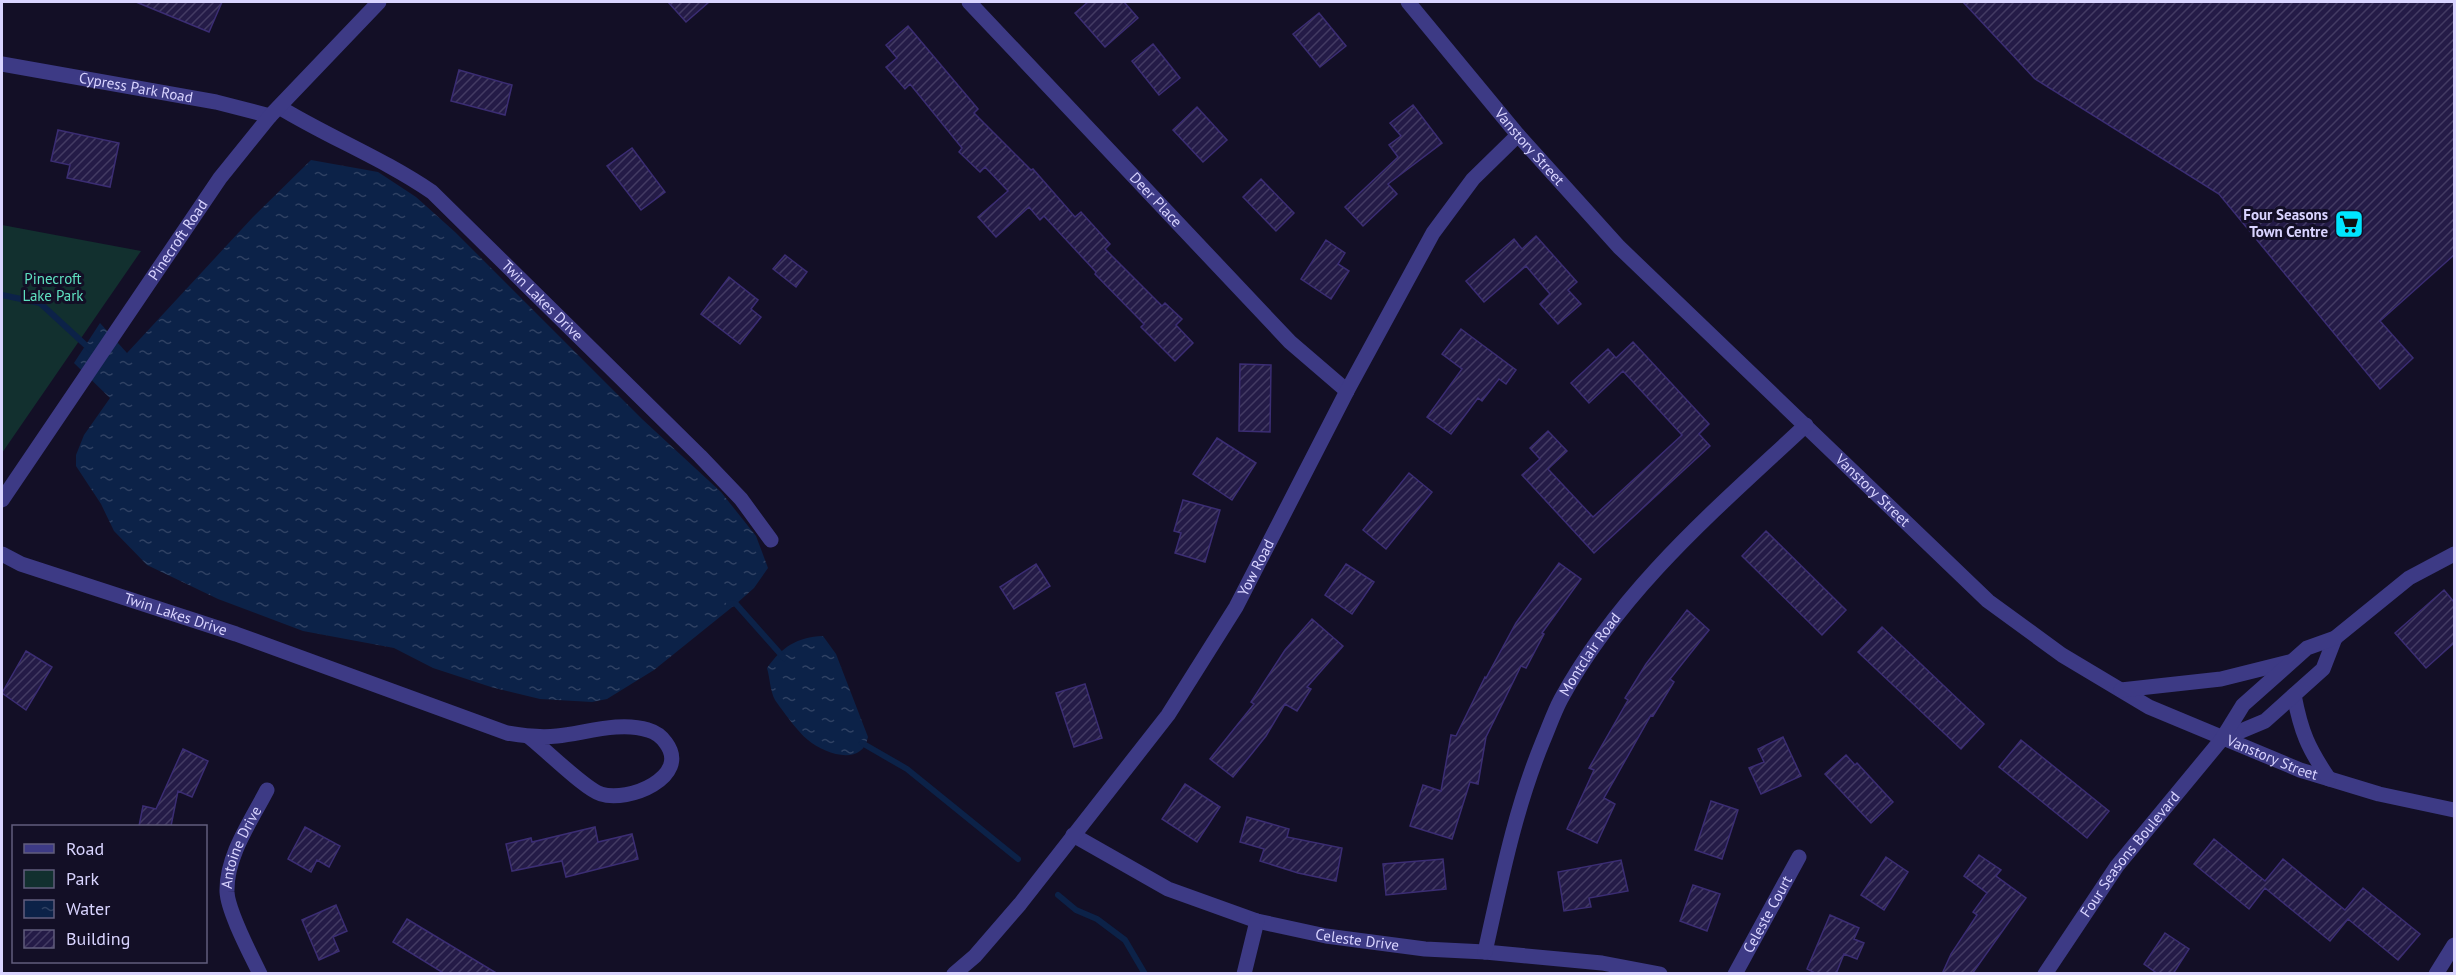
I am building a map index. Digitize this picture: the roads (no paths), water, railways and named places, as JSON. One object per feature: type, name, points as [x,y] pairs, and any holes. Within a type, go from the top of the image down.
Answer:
[{"type":"street","name":"Pinecroft Road","points":[[2,500],[220,178],[274,112],[379,2]]},
{"type":"street","name":"Deer Place","points":[[969,2],[1290,342],[1347,391]]},
{"type":"street","name":"Vanstory Street","points":[[1408,2],[1518,135],[1619,247],[1988,601],[2062,655],[2149,707],[2300,770],[2379,794],[2454,810]]},
{"type":"street","name":"Cypress Park Road","points":[[2,64],[274,112]]},
{"type":"street","name":"Twin Lakes Drive","points":[[274,112],[381,159],[432,192],[700,456],[741,499],[771,540]]},
{"type":"street","name":"Yow Road","points":[[954,974],[975,956],[1020,904],[1168,715],[1236,608],[1347,391],[1433,233],[1473,178],[1518,135]]},
{"type":"street","name":"Montclair Road","points":[[1485,952],[1512,833],[1532,767],[1560,700],[1605,628],[1675,548],[1806,425]]},
{"type":"street","name":"Twin Lakes Drive","points":[[2,554],[21,564],[236,634],[507,733],[529,737],[626,727],[649,730],[663,738],[671,750],[670,767],[661,779],[639,793],[623,797],[598,794],[529,737]]},
{"type":"street","name":"Four Seasons Boulevard","points":[[2045,974],[2116,866],[2222,739],[2243,705],[2307,648],[2335,638],[2409,578],[2454,554]]},
{"type":"street","name":"Four Seasons Boulevard","points":[[2222,739],[2265,721],[2323,669],[2335,638]]},
{"type":"street","points":[[2121,690],[2221,679],[2291,662]]},
{"type":"street","points":[[2294,695],[2300,727],[2312,754],[2329,779]]},
{"type":"street","name":"Antoine Drive","points":[[260,974],[241,933],[227,893],[235,850],[267,790]]},
{"type":"street","name":"Celeste Drive","points":[[1073,835],[1168,890],[1257,921],[1337,938],[1425,949],[1602,963],[1660,974]]},
{"type":"street","name":"Celeste Court","points":[[1735,974],[1799,857]]},
{"type":"street","points":[[1244,974],[1257,921]]},
{"type":"street","points":[[2436,974],[2454,945]]},
{"type":"water","points":[[311,160],[378,172],[416,197],[455,232],[642,419],[721,492],[756,536],[768,568],[754,588],[654,670],[607,699],[592,702],[540,699],[491,687],[433,668],[394,648],[303,631],[218,599],[147,565],[114,531],[101,504],[76,466],[76,455],[84,435],[110,398],[74,363],[100,323],[127,353],[253,217]]},
{"type":"water","points":[[823,636],[836,654],[868,737],[864,746],[851,755],[824,750],[808,740],[778,704],[771,689],[767,668],[778,654],[791,644],[805,638]]},
{"type":"waterway","points":[[2,295],[40,303],[91,350]]},
{"type":"waterway","points":[[729,603],[736,604],[784,658]]},
{"type":"waterway","points":[[862,743],[907,769],[1018,859]]},
{"type":"waterway","points":[[1058,895],[1076,910],[1097,919],[1125,940],[1145,974]]},
{"type":"place","name":"Four Seasons Town Centre","points":[[2349,224]]},
{"type":"park label","name":"Pinecroft Lake Park","points":[[53,288]]}]
